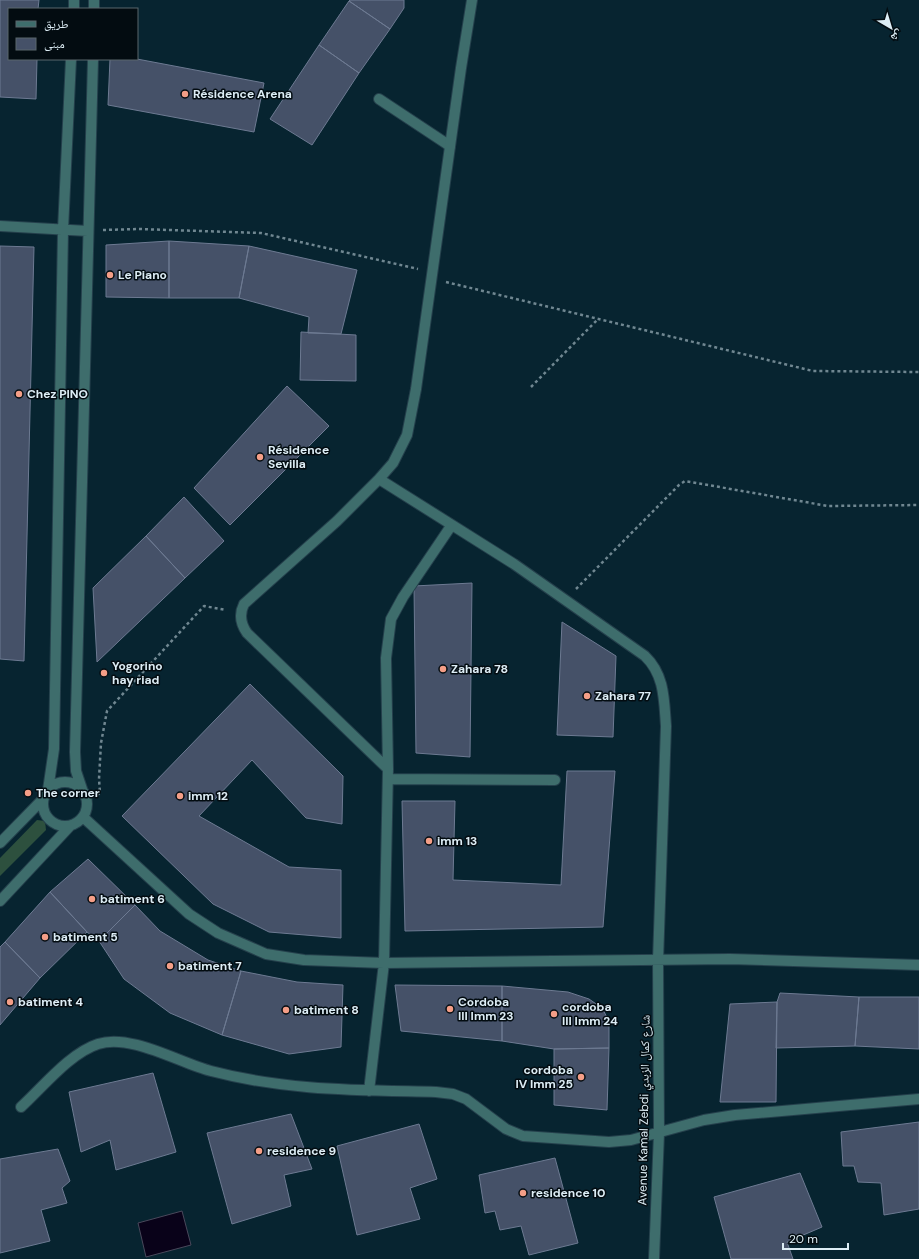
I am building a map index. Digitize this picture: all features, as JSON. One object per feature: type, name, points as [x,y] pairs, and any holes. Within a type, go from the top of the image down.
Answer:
[{"type":"street","points":[[472,0],[416,389],[407,435],[399,454],[379,479],[337,521],[244,604],[240,612],[242,626],[247,633],[388,774],[556,780]]},
{"type":"street","points":[[0,843],[43,799],[48,790],[54,749],[63,230],[71,60]]},
{"type":"street","points":[[0,900],[70,826],[83,817],[87,803],[76,771],[75,752],[93,60]]},
{"type":"street","points":[[379,99],[450,146]]},
{"type":"street","points":[[0,226],[88,231]]},
{"type":"street","name":"Avenue Kamal Zebdi شارع كمال الزبدي","points":[[379,479],[451,526],[514,564],[645,656],[652,662],[661,680],[664,693],[666,726],[658,960],[658,1133],[654,1259]]},
{"type":"street","points":[[369,1091],[384,963],[388,774],[386,658],[391,619],[403,597],[451,526]]},
{"type":"street","points":[[48,790],[61,782],[68,782],[82,789]]},
{"type":"street","points":[[43,799],[43,808],[46,817],[53,823],[61,826],[70,826]]},
{"type":"street","points":[[83,817],[189,914],[218,933],[266,954],[304,960],[384,963],[782,960],[919,965]]},
{"type":"street","points":[[21,1107],[76,1056],[98,1044],[107,1042],[120,1042],[161,1052],[209,1070],[256,1082],[306,1088],[436,1092],[453,1094],[466,1098],[506,1129],[523,1136],[609,1142],[631,1140],[704,1120],[735,1115],[919,1099]]},
{"type":"path","points":[[88,231],[139,229],[262,233],[432,275],[598,319],[813,371],[919,372]]},
{"type":"path","points":[[531,387],[598,319]]},
{"type":"path","points":[[566,600],[679,485],[685,481],[828,506],[919,505]]},
{"type":"path","points":[[87,803],[100,793],[99,779],[101,744],[107,710],[204,606],[240,612]]},
{"type":"green space","points":[[37,820],[45,821],[46,830],[0,876],[0,858]]},
{"type":"shaded area","points":[[182,1211],[191,1245],[146,1257],[138,1223]]},
{"type":"building","points":[[0,0],[39,0],[38,8],[8,8],[8,60],[37,60],[36,99],[0,97]]},
{"type":"building","points":[[404,0],[404,8],[390,29],[349,1]]},
{"type":"building","points":[[349,1],[390,29],[359,73],[319,45]]},
{"type":"building","name":"Résidence Arena","points":[[319,45],[359,73],[312,145],[270,119]]},
{"type":"building","name":"Résidence Arena","points":[[138,59],[264,83],[254,132],[108,105],[110,60]]},
{"type":"building","points":[[169,241],[249,246],[239,298],[169,298]]},
{"type":"building","points":[[169,241],[169,298],[106,297],[106,245]]},
{"type":"building","points":[[0,246],[34,247],[24,661],[0,659]]},
{"type":"building","points":[[249,246],[357,270],[341,334],[308,333],[309,317],[239,298]]},
{"type":"building","points":[[301,332],[356,335],[356,381],[300,380]]},
{"type":"building","name":"Résidence Sevilla","points":[[287,386],[329,426],[230,525],[194,488]]},
{"type":"building","points":[[184,497],[224,541],[185,578],[146,536]]},
{"type":"building","points":[[146,536],[185,578],[97,662],[93,588]]},
{"type":"building","name":"Zahara 78","points":[[472,583],[470,757],[416,753],[414,586]]},
{"type":"building","name":"Zahara 77","points":[[562,622],[616,656],[613,737],[557,735]]},
{"type":"building","name":"imm 12","points":[[250,684],[343,776],[342,824],[306,818],[252,760],[199,816],[289,867],[341,870],[341,938],[269,932],[213,904],[122,816]]},
{"type":"building","name":"imm 13","points":[[567,771],[615,771],[603,927],[405,931],[402,801],[455,801],[453,880],[561,885]]},
{"type":"building","name":"batiment 6","points":[[88,859],[135,905],[99,941],[87,932],[50,892]]},
{"type":"building","name":"batiment 5","points":[[50,892],[87,932],[40,978],[5,942]]},
{"type":"building","name":"batiment 7","points":[[135,905],[160,931],[208,960],[241,971],[222,1035],[170,1013],[124,979],[99,941]]},
{"type":"building","name":"batiment 4","points":[[5,942],[40,978],[0,1025],[0,947]]},
{"type":"building","name":"batiment 8","points":[[241,971],[297,982],[343,985],[341,1047],[289,1054],[222,1035]]},
{"type":"building","name":"Cordoba III Imm 23","points":[[395,985],[502,986],[502,1041],[401,1031]]},
{"type":"building","name":"cordoba III Imm 24","points":[[502,986],[568,992],[589,999],[602,1008],[609,1021],[609,1048],[554,1049],[502,1041]]},
{"type":"building","points":[[780,993],[859,997],[855,1046],[776,1048],[777,1002]]},
{"type":"building","points":[[859,997],[919,997],[919,1049],[855,1046]]},
{"type":"building","points":[[777,1002],[776,1102],[720,1102],[730,1004]]},
{"type":"building","name":"cordoba IV Imm 25","points":[[609,1048],[607,1110],[554,1105],[554,1049]]},
{"type":"building","points":[[153,1073],[176,1152],[116,1170],[110,1140],[81,1152],[69,1092]]},
{"type":"building","name":"residence 9","points":[[291,1114],[312,1169],[284,1175],[291,1206],[232,1224],[207,1133]]},
{"type":"building","points":[[919,1122],[919,1209],[884,1215],[881,1183],[858,1182],[854,1166],[843,1166],[841,1132]]},
{"type":"building","name":"residence 9","points":[[419,1124],[437,1179],[410,1188],[420,1219],[357,1235],[337,1146]]},
{"type":"building","points":[[58,1149],[70,1181],[62,1188],[67,1203],[41,1210],[50,1241],[0,1253],[0,1159]]},
{"type":"building","name":"residence 10","points":[[555,1158],[578,1243],[529,1255],[521,1226],[500,1230],[495,1211],[485,1213],[479,1175]]},
{"type":"building","points":[[800,1173],[822,1227],[787,1242],[793,1259],[731,1259],[714,1197]]},
{"type":"place","name":"Résidence Arena","points":[[185,94]]},
{"type":"place","name":"Le Piano","points":[[110,275]]},
{"type":"place","name":"Chez PINO","points":[[19,394]]},
{"type":"place","name":"Résidence Sevilla","points":[[260,457]]},
{"type":"place","name":"Zahara 78","points":[[443,669]]},
{"type":"place","name":"Yogorino hay riad","points":[[104,673]]},
{"type":"place","name":"Zahara 77","points":[[587,696]]},
{"type":"place","name":"The corner","points":[[28,793]]},
{"type":"place","name":"imm 12","points":[[180,796]]},
{"type":"place","name":"imm 13","points":[[429,841]]},
{"type":"place","name":"batiment 6","points":[[92,899]]},
{"type":"place","name":"batiment 5","points":[[45,937]]},
{"type":"place","name":"batiment 7","points":[[170,966]]},
{"type":"place","name":"batiment 4","points":[[10,1002]]},
{"type":"place","name":"Cordoba III Imm 23","points":[[450,1009]]},
{"type":"place","name":"batiment 8","points":[[286,1010]]},
{"type":"place","name":"cordoba III Imm 24","points":[[554,1014]]},
{"type":"place","name":"cordoba IV Imm 25","points":[[581,1077]]},
{"type":"place","name":"residence 9","points":[[259,1151]]},
{"type":"place","name":"residence 10","points":[[523,1193]]}]
